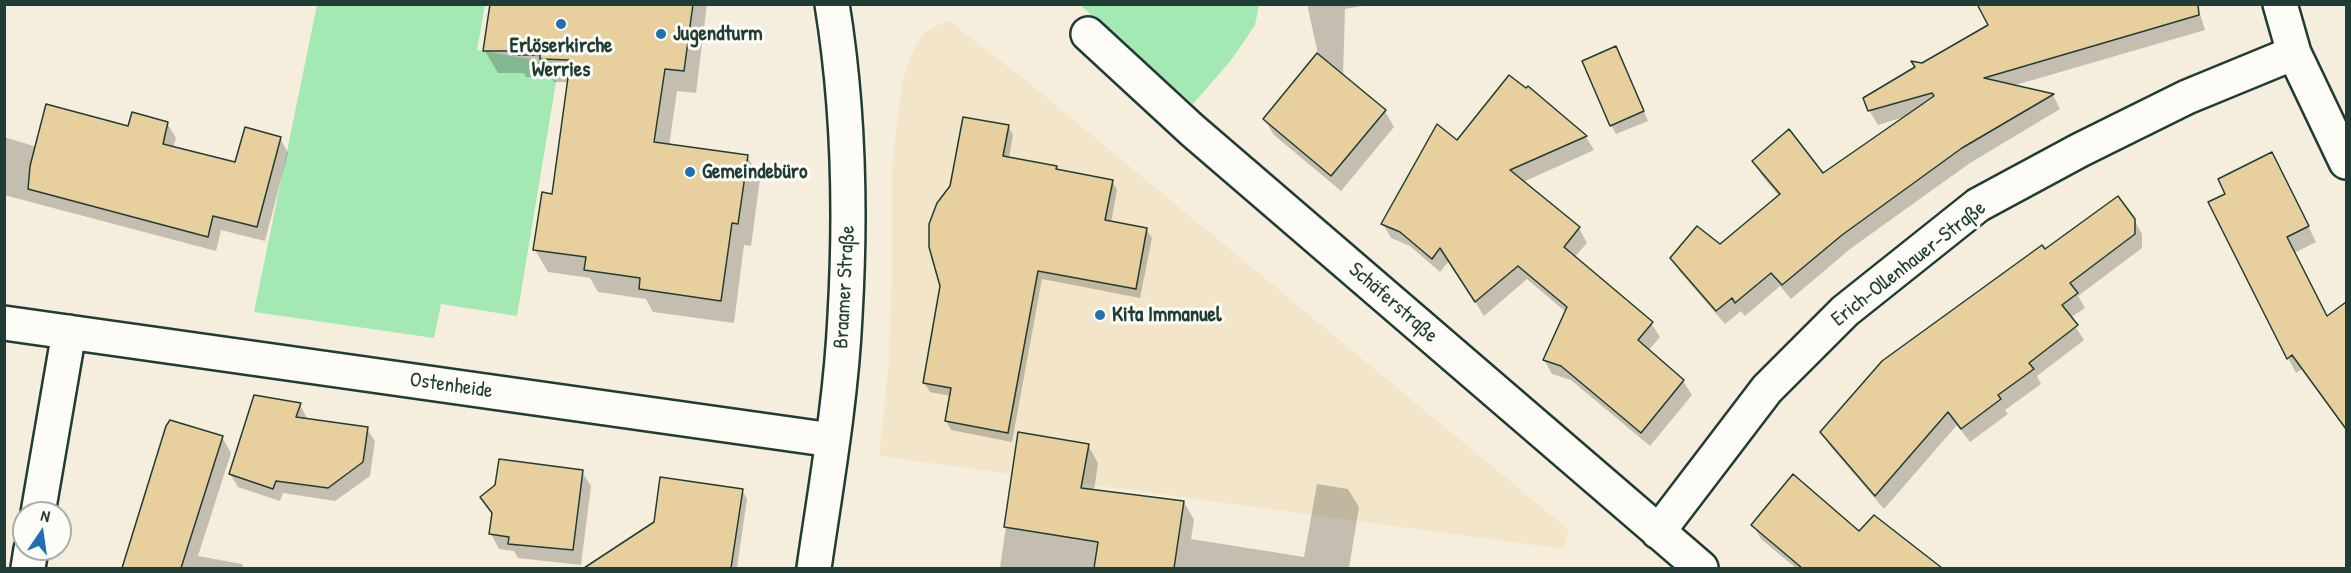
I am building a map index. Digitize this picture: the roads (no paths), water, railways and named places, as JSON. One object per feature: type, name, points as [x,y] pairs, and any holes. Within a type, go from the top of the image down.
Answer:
[{"type":"street","name":"Braamer Straße","points":[[814,568],[832,440],[845,319],[849,229],[845,104],[832,4]]},
{"type":"street","points":[[2280,4],[2294,54],[2346,162]]},
{"type":"street","name":"Schäferstraße","points":[[1088,34],[1192,130],[1701,568]]},
{"type":"street","name":"Erich-Ollenhauer-Straße","points":[[1658,532],[1767,389],[1845,311],[1978,206],[2079,150],[2187,97],[2294,54]]},
{"type":"street","name":"Ostenheide","points":[[4,322],[832,440]]},
{"type":"street","points":[[40,501],[69,332]]},
{"type":"place","name":"Erlöserkirche Werries","points":[[561,24]]},
{"type":"place","name":"Jugendturm","points":[[661,34]]},
{"type":"place","name":"Gemeindebüro","points":[[690,172]]},
{"type":"place","name":"Kita Immanuel","points":[[1100,315]]}]
